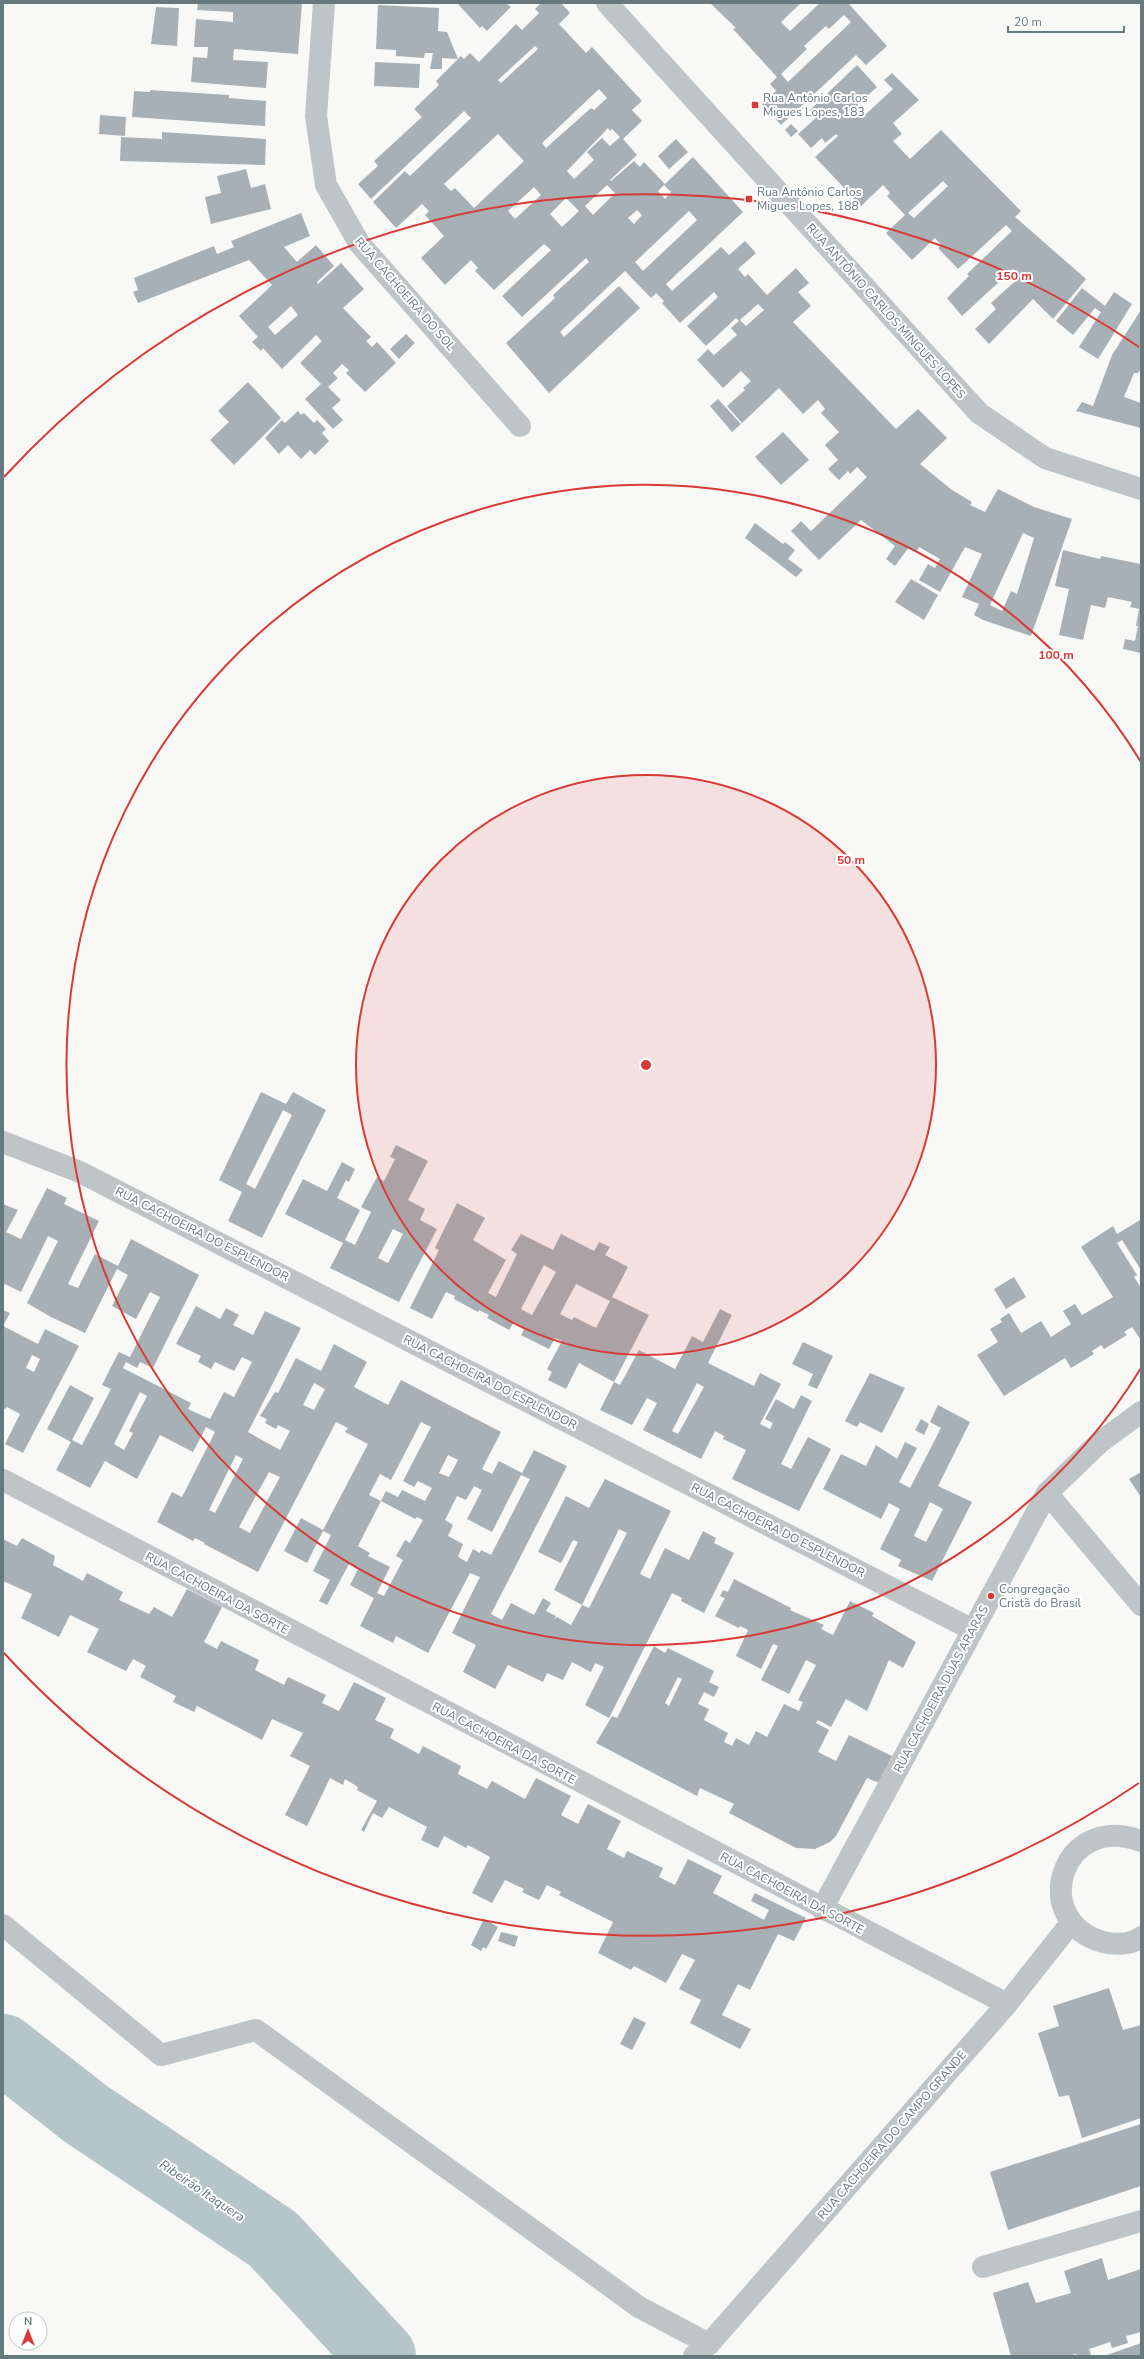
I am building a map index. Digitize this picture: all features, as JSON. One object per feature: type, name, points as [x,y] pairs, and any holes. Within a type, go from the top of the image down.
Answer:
[{"type":"street","name":"RUA CACHOEIRA DO SOL","points":[[324,3],[316,116],[326,185],[359,243],[520,426]]},
{"type":"street","name":"RUA ANTÔNIO CARLOS MINGUES LOPES","points":[[608,3],[979,413],[1045,458],[1141,489]]},
{"type":"street","name":"RUA CACHOEIRA DO ESPLENDOR","points":[[3,1142],[80,1172],[973,1630]]},
{"type":"street","name":"RUA CACHOEIRA DUAS ARARAS","points":[[822,1909],[1047,1493],[1099,1443],[1141,1412]]},
{"type":"street","name":"RUA CACHOEIRA DA SORTE","points":[[3,1480],[1006,2004]]},
{"type":"street","points":[[1047,1493],[1141,1605]]},
{"type":"street","points":[[1140,1941],[1114,1945],[1090,1938],[1071,1923],[1061,1900],[1062,1876],[1073,1854],[1092,1839],[1117,1834],[1141,1841]]},
{"type":"street","name":"RUA CACHOEIRA DO CAMPO GRANDE","points":[[702,2350],[1006,2004],[1071,1923]]},
{"type":"street","points":[[3,1925],[161,2055],[256,2030],[639,2307],[702,2350]]},
{"type":"street","points":[[983,2267],[1141,2221]]},
{"type":"building","points":[[198,3],[302,3],[298,54],[234,49],[233,60],[268,62],[266,88],[191,82],[193,57],[207,58],[208,47],[194,47],[196,19],[233,22],[233,12],[197,10]]},
{"type":"building","points":[[457,3],[506,3],[511,7],[487,31],[482,26],[480,28]]},
{"type":"building","points":[[541,3],[561,3],[570,13],[559,24],[586,53],[592,47],[642,101],[632,110],[642,121],[623,139],[637,155],[610,180],[611,181],[634,161],[640,167],[644,162],[665,184],[693,157],[743,212],[666,284],[672,291],[721,247],[729,255],[745,241],[756,253],[738,269],[745,277],[748,274],[767,295],[796,268],[809,283],[798,292],[811,306],[793,322],[896,429],[918,409],[947,438],[920,464],[952,490],[972,502],[970,505],[985,512],[998,489],[1034,507],[1072,519],[1031,636],[983,620],[974,615],[979,604],[962,597],[982,554],[965,547],[940,592],[919,580],[928,564],[935,568],[940,559],[919,547],[916,552],[909,547],[895,566],[886,559],[895,546],[861,520],[819,560],[791,531],[801,521],[811,531],[867,477],[857,467],[850,474],[848,471],[839,480],[828,469],[838,460],[825,445],[839,432],[821,413],[825,409],[818,400],[803,414],[779,388],[742,423],[727,406],[745,390],[743,388],[751,381],[741,371],[723,388],[697,360],[708,349],[714,355],[737,335],[731,328],[739,321],[736,318],[706,346],[687,326],[718,297],[714,292],[680,323],[662,303],[664,301],[656,293],[651,298],[625,271],[560,332],[564,337],[619,286],[640,308],[549,393],[506,343],[555,298],[553,295],[589,262],[586,258],[522,317],[502,296],[551,250],[544,244],[494,290],[475,271],[478,268],[471,260],[445,285],[421,258],[444,236],[425,215],[429,211],[422,204],[396,228],[373,202],[405,171],[410,176],[471,118],[464,111],[371,199],[358,184],[378,166],[374,161],[422,117],[414,109],[439,85],[436,81],[461,56],[464,59],[470,53],[479,62],[516,24],[522,30],[539,13],[535,9]],"holes":[[[535,46],[538,49],[501,83],[498,80]],[[599,89],[607,98],[594,110],[591,108],[546,148],[542,143]],[[608,128],[610,131],[612,129],[620,137],[610,146],[602,138],[587,152],[594,160],[574,179],[567,171]],[[498,134],[524,161],[474,208],[455,188],[451,191],[444,184]],[[607,185],[615,193],[593,215],[585,206]],[[664,185],[671,192],[665,199],[658,191]],[[534,187],[541,195],[515,219],[508,211]],[[566,198],[579,211],[562,227],[550,214]],[[637,210],[642,215],[634,224],[628,218]],[[689,211],[697,220],[643,271],[635,262]],[[758,304],[764,310],[746,326],[740,320]],[[1023,533],[1034,538],[1017,594],[1011,591],[1002,611],[990,605]]]},
{"type":"building","points":[[710,3],[801,3],[781,22],[790,31],[820,3],[848,3],[887,46],[866,65],[856,55],[781,125],[762,104],[776,91],[770,84],[777,77],[733,29],[736,28]],"holes":[[[844,15],[851,22],[788,82],[781,74],[807,49],[804,46],[826,26],[829,29]]]},
{"type":"building","points":[[378,5],[439,8],[438,31],[447,32],[458,59],[442,58],[442,69],[430,69],[433,53],[425,53],[424,58],[396,56],[396,50],[376,49]]},
{"type":"building","points":[[156,7],[179,8],[177,46],[151,44]]},
{"type":"building","points":[[375,62],[420,64],[419,88],[374,86]]},
{"type":"building","points":[[857,65],[877,87],[857,105],[866,114],[893,89],[884,80],[892,73],[919,100],[893,123],[902,134],[893,141],[910,159],[941,130],[1021,211],[1015,217],[1086,279],[1053,319],[1033,299],[989,344],[975,329],[996,309],[991,303],[1020,277],[1013,269],[962,316],[947,298],[969,276],[967,274],[1012,231],[1006,225],[958,269],[938,248],[941,245],[935,238],[912,260],[886,233],[905,215],[887,196],[890,193],[883,185],[861,206],[815,157],[838,136],[836,134],[825,143],[822,138],[811,148],[798,134],[817,117],[810,110]],"holes":[[[943,181],[948,186],[914,218],[908,213]]]},
{"type":"building","points":[[150,90],[229,95],[229,98],[266,101],[265,126],[132,117],[134,91],[150,92]]},
{"type":"building","points":[[100,115],[126,117],[125,136],[99,134]]},
{"type":"building","points":[[791,124],[798,131],[791,137],[785,130]]},
{"type":"building","points":[[162,132],[266,139],[265,165],[120,161],[121,137],[162,139]]},
{"type":"building","points":[[676,139],[688,152],[669,169],[658,156]]},
{"type":"building","points":[[246,169],[251,188],[265,184],[271,209],[211,224],[205,197],[221,193],[217,176]]},
{"type":"building","points":[[301,213],[310,236],[284,247],[297,262],[316,245],[334,266],[317,282],[318,284],[341,263],[364,289],[343,308],[371,337],[366,341],[372,347],[377,342],[396,363],[365,392],[346,373],[349,370],[342,364],[333,373],[338,378],[328,387],[341,400],[332,408],[343,420],[333,429],[305,399],[321,384],[300,363],[322,341],[316,335],[282,369],[263,348],[261,351],[252,342],[258,337],[239,316],[272,285],[249,260],[138,303],[133,292],[138,290],[134,278],[214,246],[217,254],[234,247],[231,241]],"holes":[[[291,306],[298,315],[275,335],[268,327]]]},
{"type":"building","points":[[1082,288],[1105,306],[1114,292],[1132,304],[1098,359],[1079,347],[1101,312],[1095,308],[1073,335],[1056,321]]},
{"type":"building","points":[[1141,310],[1141,369],[1138,373],[1134,373],[1124,397],[1141,403],[1141,428],[1076,411],[1082,402],[1093,406],[1112,355]]},
{"type":"building","points":[[406,334],[415,343],[399,359],[390,349]]},
{"type":"building","points":[[248,382],[281,418],[234,465],[210,440],[229,422],[218,411]]},
{"type":"building","points":[[718,399],[741,424],[732,432],[710,406]]},
{"type":"building","points":[[298,411],[301,415],[304,413],[314,423],[317,420],[326,429],[322,433],[329,441],[315,455],[310,450],[301,459],[288,445],[279,454],[265,438],[282,420],[285,423]]},
{"type":"building","points":[[783,432],[809,460],[781,485],[755,457]]},
{"type":"building","points":[[755,523],[783,544],[785,542],[795,550],[788,559],[803,570],[796,577],[745,538]]},
{"type":"building","points":[[1063,550],[1100,559],[1101,556],[1141,564],[1141,653],[1123,649],[1125,639],[1135,641],[1138,626],[1136,626],[1139,609],[1130,607],[1132,602],[1108,597],[1105,608],[1091,605],[1083,640],[1059,635],[1069,589],[1055,586]]},
{"type":"building","points":[[911,579],[938,595],[924,620],[895,602]]},
{"type":"building","points":[[261,1092],[286,1104],[293,1092],[326,1110],[262,1238],[228,1221],[242,1192],[219,1180]],"holes":[[[283,1110],[292,1115],[255,1189],[246,1184]]]},
{"type":"building","points":[[396,1145],[428,1161],[408,1200],[425,1209],[420,1220],[437,1229],[399,1302],[330,1268],[343,1243],[285,1214],[303,1179],[327,1191],[342,1162],[355,1169],[349,1182],[346,1180],[337,1198],[360,1210],[345,1240],[355,1245],[371,1212],[361,1207],[377,1177],[384,1181],[395,1159],[390,1157]],"holes":[[[393,1229],[403,1234],[388,1263],[378,1258]]]},
{"type":"building","points":[[47,1188],[67,1198],[64,1204],[99,1221],[68,1284],[78,1288],[95,1254],[118,1266],[131,1239],[199,1275],[153,1368],[140,1362],[137,1368],[126,1362],[123,1368],[191,1403],[188,1409],[210,1419],[224,1392],[234,1397],[252,1362],[242,1357],[234,1371],[215,1362],[211,1369],[198,1362],[201,1356],[176,1344],[196,1306],[220,1319],[226,1308],[239,1315],[233,1325],[253,1335],[265,1311],[301,1328],[248,1432],[280,1450],[290,1431],[278,1425],[276,1429],[265,1423],[267,1419],[260,1416],[275,1392],[278,1393],[296,1358],[321,1371],[334,1344],[367,1362],[354,1387],[388,1405],[401,1380],[501,1432],[482,1469],[492,1474],[499,1461],[522,1473],[534,1450],[567,1466],[491,1614],[502,1620],[511,1603],[534,1615],[543,1598],[551,1603],[546,1611],[556,1616],[554,1619],[557,1617],[571,1625],[582,1605],[554,1590],[578,1542],[573,1540],[561,1563],[538,1552],[566,1496],[589,1508],[605,1479],[671,1511],[640,1574],[650,1579],[665,1548],[689,1560],[703,1531],[716,1538],[714,1543],[734,1553],[704,1613],[681,1601],[682,1598],[672,1593],[609,1718],[585,1705],[604,1667],[595,1663],[591,1672],[572,1662],[563,1680],[547,1673],[543,1682],[508,1665],[495,1689],[463,1672],[476,1645],[452,1633],[480,1577],[470,1573],[428,1653],[396,1636],[393,1643],[360,1626],[374,1598],[350,1585],[358,1569],[349,1564],[327,1605],[319,1601],[330,1580],[313,1571],[331,1535],[323,1531],[307,1563],[284,1551],[301,1518],[323,1530],[368,1444],[345,1432],[348,1428],[336,1422],[258,1572],[195,1538],[193,1541],[157,1522],[172,1492],[182,1497],[215,1432],[206,1427],[193,1452],[160,1435],[137,1479],[105,1461],[90,1488],[56,1470],[71,1442],[47,1429],[70,1385],[94,1398],[72,1440],[82,1445],[111,1389],[102,1385],[113,1363],[119,1352],[130,1357],[160,1297],[150,1292],[136,1319],[112,1306],[128,1275],[117,1269],[85,1333],[51,1317],[27,1303],[58,1241],[48,1236],[21,1292],[5,1284],[3,1287],[3,1204],[18,1210],[6,1232],[21,1239]],"holes":[[[314,1383],[325,1389],[314,1410],[303,1405]],[[140,1392],[147,1396],[129,1431],[133,1433],[124,1450],[114,1444]],[[421,1422],[431,1427],[403,1481],[414,1487],[418,1481],[432,1488],[425,1501],[402,1490],[398,1497],[386,1491],[381,1501],[369,1495],[380,1474],[391,1480]],[[236,1455],[243,1459],[215,1513],[209,1510]],[[448,1455],[458,1460],[449,1477],[439,1473]],[[269,1472],[280,1477],[250,1533],[239,1527]],[[521,1475],[530,1479],[491,1555],[481,1550],[480,1553],[473,1549],[467,1562],[458,1557],[463,1544],[448,1536],[453,1525],[445,1520],[457,1496],[466,1500],[474,1486],[482,1490],[467,1519],[492,1532]],[[381,1501],[415,1519],[417,1517],[423,1520],[410,1543],[405,1540],[396,1556],[403,1560],[384,1596],[377,1593],[390,1567],[368,1556],[370,1553],[358,1546]],[[619,1529],[627,1533],[589,1608],[582,1605]]]},
{"type":"building","points":[[457,1203],[485,1218],[473,1240],[506,1260],[488,1293],[496,1297],[517,1254],[511,1250],[521,1234],[553,1250],[561,1234],[594,1251],[599,1242],[610,1247],[605,1255],[628,1267],[612,1297],[649,1315],[614,1382],[579,1363],[566,1389],[548,1380],[552,1372],[547,1369],[562,1341],[555,1338],[549,1349],[521,1335],[525,1328],[514,1322],[509,1330],[487,1318],[489,1315],[479,1310],[478,1312],[454,1299],[455,1296],[446,1292],[432,1319],[410,1308],[439,1250],[435,1248]],"holes":[[[544,1265],[556,1272],[532,1315],[521,1309]],[[576,1284],[610,1301],[596,1328],[574,1317],[572,1320],[560,1314]]]},
{"type":"building","points":[[1140,1220],[1141,1270],[1122,1240],[1117,1243],[1137,1275],[1134,1277],[1141,1288],[1141,1340],[1132,1327],[1124,1332],[1127,1335],[1104,1349],[1101,1345],[1092,1351],[1094,1354],[1071,1368],[1065,1358],[1004,1396],[977,1355],[998,1342],[990,1329],[1002,1322],[1000,1319],[1009,1313],[1021,1333],[1041,1321],[1051,1337],[1071,1324],[1063,1311],[1075,1304],[1082,1315],[1113,1297],[1081,1247],[1113,1226],[1117,1234]]},
{"type":"building","points":[[1014,1277],[1026,1297],[1006,1309],[994,1289]]},
{"type":"building","points":[[720,1309],[732,1315],[708,1363],[754,1386],[760,1373],[781,1384],[760,1424],[770,1429],[773,1423],[765,1419],[776,1399],[794,1409],[801,1395],[812,1401],[781,1464],[791,1469],[808,1437],[831,1449],[799,1511],[732,1479],[746,1450],[723,1439],[724,1436],[715,1431],[701,1459],[643,1430],[657,1403],[647,1398],[632,1425],[600,1410],[614,1382],[620,1385],[639,1350],[675,1369],[692,1336],[703,1342]],"holes":[[[697,1383],[704,1387],[678,1434],[672,1431]]]},
{"type":"building","points":[[3,1310],[10,1313],[3,1326]]},
{"type":"building","points":[[3,1326],[38,1344],[45,1329],[79,1346],[23,1453],[5,1444],[20,1414],[7,1407],[5,1409],[3,1408]],"holes":[[[32,1355],[40,1359],[34,1372],[26,1368]]]},
{"type":"building","points":[[803,1342],[833,1356],[817,1389],[808,1385],[813,1374],[792,1364]]},
{"type":"building","points":[[870,1373],[905,1388],[882,1433],[860,1422],[857,1427],[845,1421]]},
{"type":"building","points":[[938,1405],[970,1422],[938,1486],[972,1502],[932,1581],[898,1566],[901,1560],[880,1549],[900,1509],[889,1503],[881,1519],[823,1489],[841,1454],[866,1466],[876,1445],[897,1459],[905,1442],[917,1448],[899,1482],[910,1488],[941,1428],[930,1422]],"holes":[[[930,1502],[943,1509],[926,1542],[914,1536]]]},
{"type":"building","points":[[921,1419],[929,1424],[924,1435],[915,1430]]},
{"type":"building","points":[[1141,1472],[1141,1497],[1129,1479]]},
{"type":"building","points":[[22,1538],[55,1556],[53,1565],[83,1581],[87,1573],[123,1592],[119,1600],[149,1614],[154,1607],[172,1617],[187,1589],[222,1607],[204,1642],[217,1649],[221,1641],[259,1660],[255,1670],[284,1685],[288,1677],[326,1695],[322,1703],[339,1711],[354,1682],[386,1698],[375,1720],[394,1729],[390,1738],[419,1754],[423,1746],[461,1766],[458,1774],[487,1789],[492,1781],[525,1799],[536,1778],[571,1796],[561,1815],[578,1824],[588,1804],[621,1821],[607,1849],[624,1858],[627,1851],[663,1868],[659,1877],[675,1885],[688,1859],[722,1876],[713,1893],[764,1920],[769,1910],[751,1901],[755,1893],[806,1918],[794,1941],[778,1934],[750,1990],[738,1984],[722,2015],[751,2029],[740,2049],[690,2023],[701,2000],[679,1989],[695,1960],[682,1954],[666,1983],[634,1966],[631,1970],[598,1953],[613,1922],[559,1895],[561,1892],[547,1885],[539,1900],[522,1892],[524,1889],[505,1880],[492,1903],[472,1893],[490,1857],[468,1845],[466,1848],[444,1836],[438,1848],[421,1840],[427,1827],[389,1807],[382,1818],[373,1813],[364,1832],[361,1830],[377,1801],[357,1790],[358,1787],[345,1779],[343,1785],[330,1778],[307,1826],[285,1815],[310,1766],[290,1756],[303,1733],[272,1719],[262,1740],[197,1706],[194,1712],[173,1702],[176,1696],[140,1677],[146,1666],[133,1659],[126,1671],[87,1652],[99,1629],[70,1615],[59,1637],[21,1618],[32,1594],[3,1581],[3,1539],[17,1546]]},
{"type":"building","points":[[734,1579],[791,1608],[790,1610],[824,1625],[821,1629],[833,1635],[850,1601],[874,1613],[872,1616],[916,1642],[903,1668],[889,1660],[867,1711],[846,1699],[831,1727],[818,1720],[816,1723],[829,1730],[818,1752],[836,1761],[849,1735],[892,1756],[879,1783],[867,1778],[836,1836],[830,1842],[815,1849],[796,1848],[729,1813],[734,1804],[700,1788],[697,1796],[596,1743],[612,1716],[617,1718],[654,1646],[665,1653],[668,1648],[714,1671],[709,1682],[719,1687],[714,1697],[704,1692],[698,1704],[709,1709],[704,1720],[728,1733],[724,1742],[732,1746],[736,1738],[749,1745],[756,1731],[767,1737],[784,1704],[799,1711],[803,1702],[798,1700],[816,1665],[806,1660],[789,1694],[761,1680],[778,1646],[773,1644],[761,1669],[736,1656],[748,1630],[740,1626],[739,1628],[715,1616],[725,1598],[720,1596],[723,1590],[728,1592]],"holes":[[[678,1677],[682,1679],[669,1706],[665,1703]]]},
{"type":"building","points":[[484,1919],[498,1927],[486,1949],[483,1947],[481,1951],[471,1945]]},
{"type":"building","points":[[501,1932],[518,1936],[515,1947],[498,1941]]},
{"type":"building","points":[[1109,1988],[1123,2030],[1141,2025],[1141,2118],[1082,2138],[1069,2095],[1059,2097],[1038,2033],[1059,2026],[1053,2006]]},
{"type":"building","points":[[634,2017],[646,2023],[632,2050],[620,2044]]},
{"type":"building","points":[[1141,2124],[1141,2186],[1008,2230],[990,2172]]},
{"type":"building","points":[[1102,2258],[1108,2280],[1141,2269],[1141,2332],[1126,2336],[1128,2343],[1112,2348],[1110,2342],[1089,2349],[1091,2354],[1087,2356],[1077,2356],[1076,2354],[1068,2356],[1011,2356],[993,2293],[1028,2282],[1036,2303],[1071,2293],[1064,2271]]},
{"type":"building","points":[[1141,2343],[1141,2356],[1104,2356]]},
{"type":"waterway","name":"Ribeirão Itaquera","points":[[3,2049],[86,2114],[273,2239],[381,2356]]},
{"type":"place","name":"Rua Antônio Carlos Migues Lopes, 183","points":[[755,105]]},
{"type":"place","name":"Rua Antônio Carlos Migues Lopes, 188","points":[[749,199]]},
{"type":"place","name":"Congregação Cristã do Brasil","points":[[991,1596]]}]
